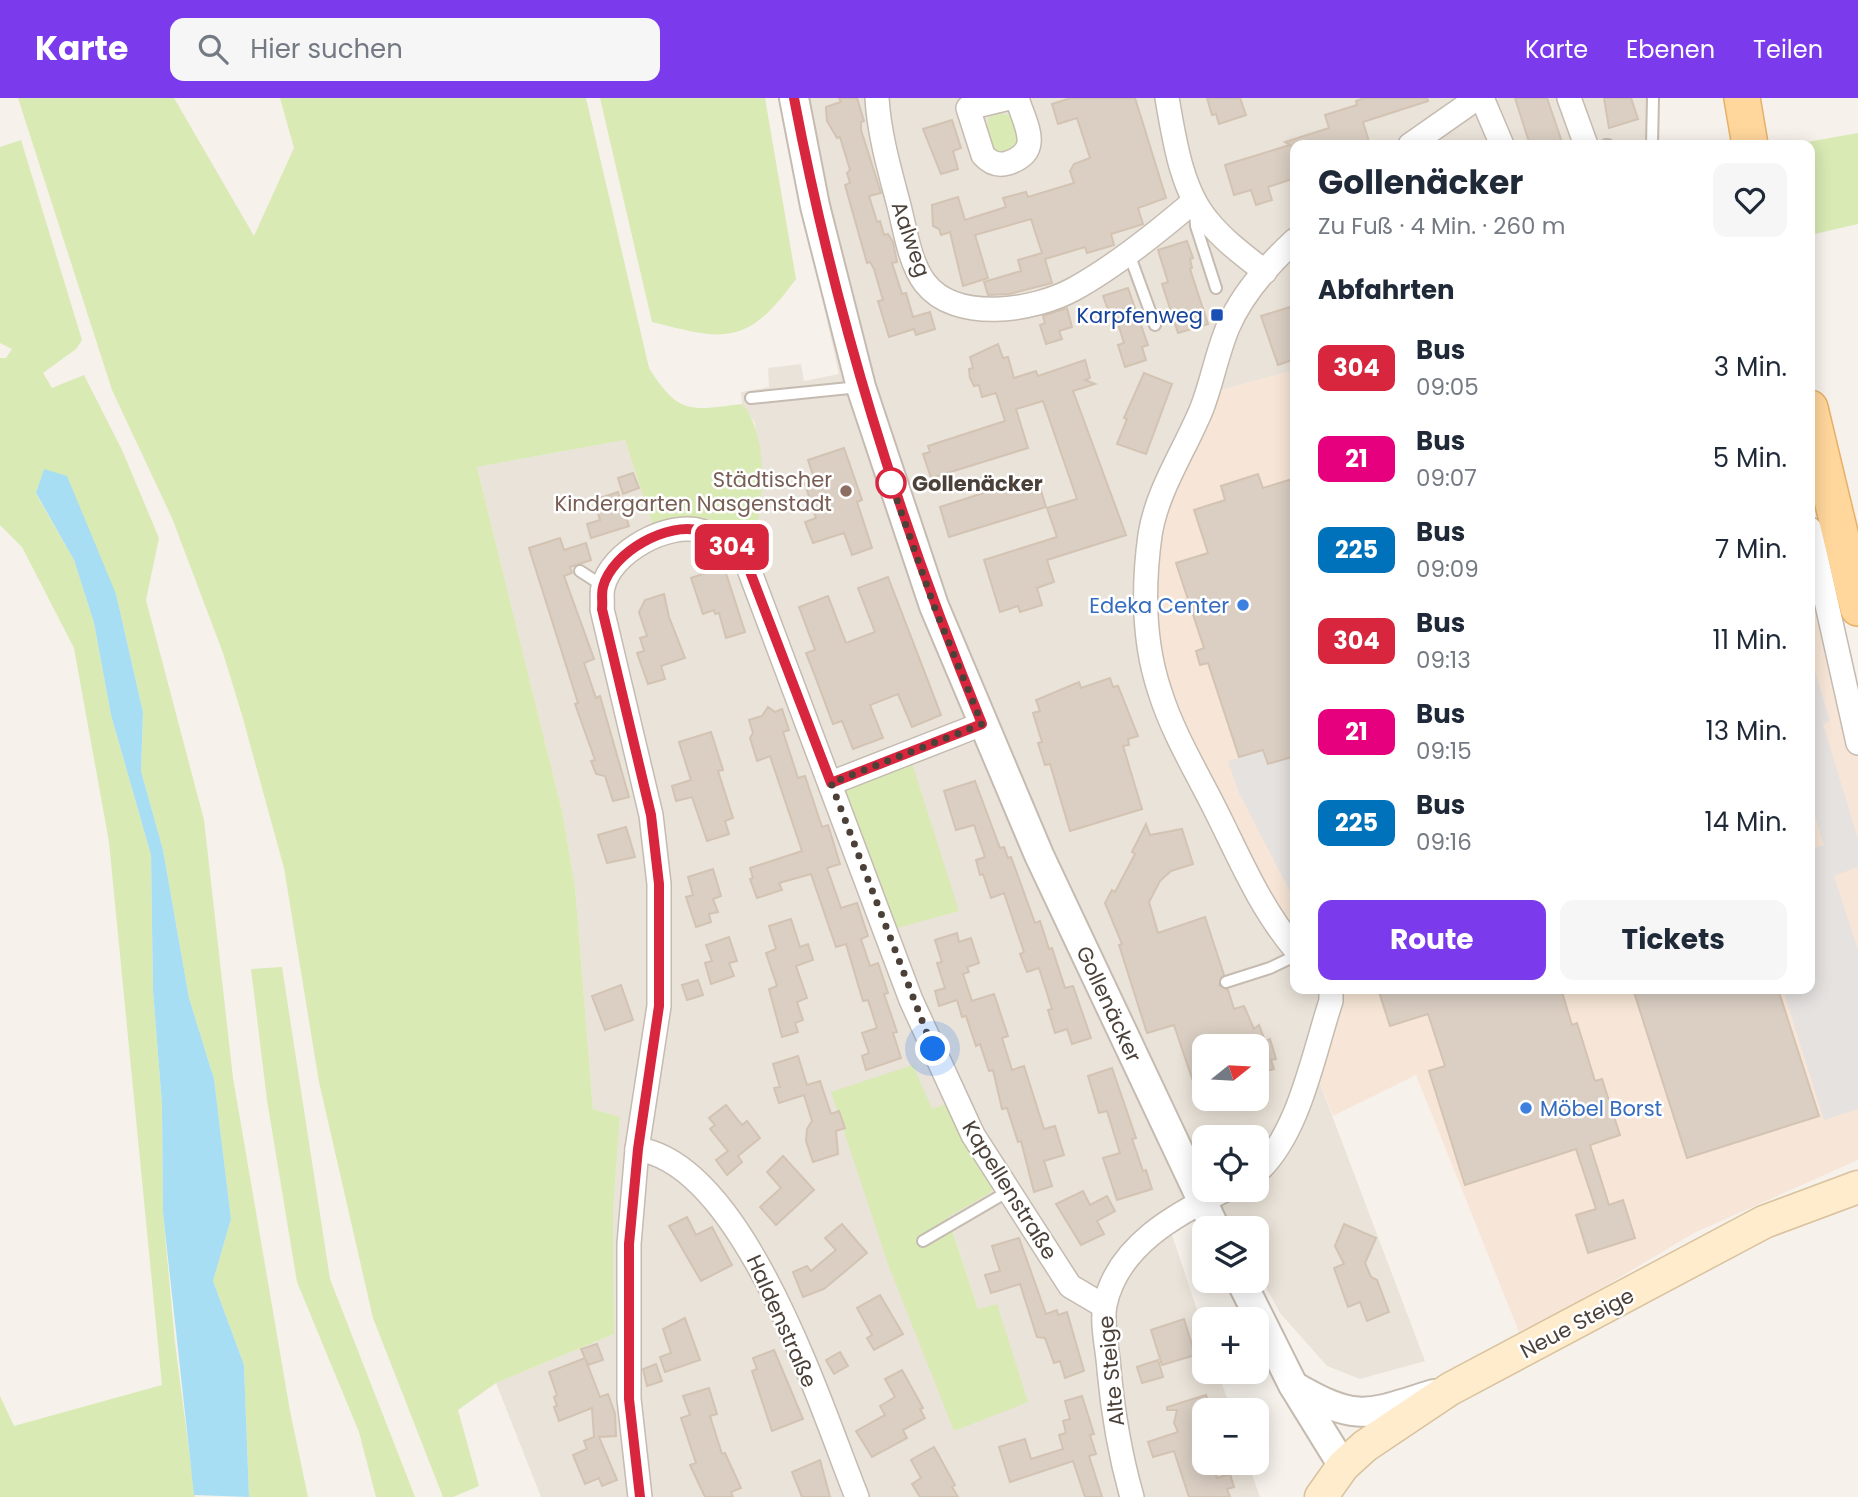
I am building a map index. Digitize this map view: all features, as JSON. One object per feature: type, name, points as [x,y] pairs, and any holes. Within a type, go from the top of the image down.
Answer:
[{"type":"main road","points":[[1742,98],[1749,140]]},
{"type":"main road","points":[[1815,429],[1858,608]]},
{"type":"main road","name":"Neue Steige","points":[[1321,1497],[1343,1466],[1365,1446],[1450,1389],[1764,1222],[1858,1187]]},
{"type":"street","name":"Gollenäcker","points":[[794,98],[816,206],[861,387],[921,569],[982,724],[1039,855],[1192,1155]]},
{"type":"street","name":"Aalweg","points":[[877,98],[890,173],[918,272],[940,297],[955,307],[976,310],[1018,306],[1072,290],[1194,201]]},
{"type":"street","points":[[1009,98],[968,108],[983,155],[989,161],[1001,165],[1021,158],[1028,151],[1030,143],[1017,98]]},
{"type":"street","points":[[1167,98],[1180,157],[1194,201],[1226,240],[1265,272]]},
{"type":"street","points":[[1420,140],[1480,98],[1500,140]]},
{"type":"street","points":[[1569,98],[1584,140]]},
{"type":"street","points":[[1290,250],[1265,272],[1229,324],[1190,437],[1156,508],[1150,535],[1146,619],[1150,655],[1160,693],[1177,733],[1251,882],[1274,924],[1290,943]]},
{"type":"street","name":"Kapellenstraße","points":[[603,586],[612,570],[627,555],[647,540],[666,533],[699,531],[724,541],[744,556],[922,1026],[973,1135],[1007,1192],[1070,1286],[1104,1306]]},
{"type":"street","points":[[1815,551],[1858,743]]},
{"type":"street","points":[[603,586],[602,609],[651,815],[659,884],[659,1006],[638,1149],[629,1244],[629,1399],[640,1497]]},
{"type":"street","points":[[831,783],[982,724]]},
{"type":"street","points":[[1269,1162],[1288,1133],[1331,994]]},
{"type":"street","name":"Haldenstraße","points":[[638,1149],[666,1158],[696,1182],[724,1211],[747,1244],[787,1324],[857,1497]]},
{"type":"street","name":"Alte Steige","points":[[1132,1497],[1120,1453],[1104,1306],[1118,1274],[1138,1245],[1167,1220],[1202,1202]]},
{"type":"street","points":[[1247,1293],[1293,1385],[1332,1453],[1343,1466]]},
{"type":"street","points":[[1293,1385],[1331,1407],[1358,1413],[1380,1410],[1450,1389]]},
{"type":"lane","points":[[1652,140],[1653,98]]},
{"type":"lane","points":[[1194,201],[1196,226],[1216,288]]},
{"type":"lane","points":[[1128,251],[1155,325]]},
{"type":"lane","points":[[751,398],[861,387]]},
{"type":"lane","points":[[580,571],[603,586]]},
{"type":"lane","points":[[1226,982],[1290,958]]},
{"type":"lane","points":[[923,1241],[1007,1192]]},
{"type":"shaded area","points":[[783,98],[1657,98],[1655,140],[1290,140],[1290,371],[1207,394],[1290,917],[1290,994],[1329,994],[1311,1060],[1425,1361],[1360,1379],[1327,1366],[1280,1313],[1269,1293],[1269,1216],[1209,1216],[1202,1202],[1167,1220],[1196,1307],[1192,1307],[1192,1384],[1222,1384],[1227,1398],[1192,1398],[1192,1475],[1252,1475],[1260,1497],[541,1497],[496,1383],[614,1334],[613,1211],[620,1117],[593,1109],[575,886],[562,811],[477,467],[625,440],[652,523],[698,516],[725,523],[740,531],[750,543],[762,503],[761,465],[755,423],[742,404],[741,392],[769,387],[768,368],[801,364],[804,381],[839,374],[803,214]],"holes":[[[932,1109],[990,1193],[948,1216],[978,1309],[997,1305],[954,1431]]]},
{"type":"shaded area","points":[[1290,371],[1290,939],[1160,693],[1150,535],[1207,394]]},
{"type":"shaded area","points":[[1815,551],[1858,743],[1858,1160],[1694,1233],[1575,1304],[1519,1332],[1416,1075],[1333,1116],[1311,1060],[1329,994],[1815,994]]},
{"type":"shaded area","points":[[1815,672],[1830,721],[1823,724],[1858,839],[1858,867],[1834,876],[1858,950],[1858,1109],[1824,1120],[1785,994],[1815,994],[1815,848],[1824,845],[1815,816]]},
{"type":"shaded area","points":[[1263,751],[1268,765],[1290,758],[1290,891],[1239,793],[1228,761]]},
{"type":"green space","points":[[18,98],[174,98],[254,236],[294,148],[280,98],[586,98],[649,368],[669,395],[688,406],[710,408],[742,404],[757,433],[761,452],[762,492],[751,544],[741,534],[718,521],[679,518],[652,523],[625,440],[477,467],[562,811],[575,886],[593,1109],[620,1117],[613,1211],[614,1334],[496,1383],[458,1410],[479,1486],[453,1497],[443,1497],[373,1318],[319,1082],[284,868],[223,653],[172,518],[112,390]]},
{"type":"green space","points":[[600,98],[765,98],[796,279],[779,301],[749,327],[734,333],[718,334],[699,333],[652,322]]},
{"type":"green space","points":[[1001,113],[1012,116],[1022,149],[993,156],[986,130],[989,117]]},
{"type":"green space","points":[[1858,133],[1858,224],[1815,234],[1815,141]]},
{"type":"green space","points":[[21,140],[82,340],[76,349],[43,373],[52,388],[84,375],[122,450],[159,538],[146,600],[204,820],[233,1078],[290,1411],[308,1497],[249,1497],[244,1365],[213,1281],[231,1219],[214,1079],[189,998],[163,850],[141,771],[143,712],[116,594],[44,469],[36,494],[74,560],[94,623],[111,715],[151,855],[153,990],[162,1105],[163,1213],[175,1343],[195,1497],[0,1497],[0,1396],[14,1426],[162,1385],[109,842],[74,648],[22,547],[0,525],[0,358],[6,358],[12,349],[0,343],[0,147]]},
{"type":"green space","points":[[909,754],[959,911],[886,931],[831,783]]},
{"type":"green space","points":[[282,967],[330,1279],[415,1497],[376,1497],[359,1432],[297,1282],[267,1100],[251,969]]},
{"type":"green space","points":[[913,1065],[932,1109],[949,1103],[995,1185],[990,1193],[948,1217],[978,1309],[997,1304],[1028,1402],[954,1431],[888,1264],[831,1092]]},
{"type":"water","points":[[44,469],[67,476],[116,594],[143,712],[141,771],[163,850],[189,998],[214,1079],[231,1219],[213,1281],[244,1365],[249,1497],[194,1495],[163,1213],[162,1105],[153,990],[151,855],[111,715],[94,623],[74,560],[36,493]]},
{"type":"building","points":[[839,98],[857,98],[864,121],[861,122],[861,130],[881,193],[869,196],[877,222],[880,221],[884,235],[888,234],[893,242],[897,262],[892,263],[902,294],[906,293],[913,317],[930,312],[935,329],[916,335],[914,329],[889,337],[878,301],[883,300],[874,269],[870,262],[867,263],[845,185],[850,183],[847,173],[850,170],[840,137],[837,138],[827,121],[826,107],[841,102]]},
{"type":"building","points":[[1071,98],[1135,98],[1166,198],[1138,208],[1143,224],[1111,234],[1114,245],[1087,253],[1085,247],[1045,259],[1052,283],[1009,294],[988,295],[984,282],[1021,271],[1018,260],[1042,253],[1031,219],[975,235],[988,278],[963,286],[950,232],[941,235],[939,229],[933,226],[932,205],[958,197],[965,220],[1006,207],[1003,198],[1026,192],[1028,197],[1074,183],[1070,171],[1074,164],[1090,158],[1077,118],[1058,124],[1052,104]]},
{"type":"building","points":[[1207,98],[1240,98],[1246,115],[1219,124],[1216,114],[1212,115]]},
{"type":"building","points":[[1364,98],[1427,98],[1428,101],[1363,122],[1368,140],[1291,140],[1329,128],[1325,115],[1357,105],[1356,101]]},
{"type":"building","points":[[1515,98],[1547,98],[1561,140],[1528,140]]},
{"type":"building","points":[[1604,98],[1631,98],[1638,119],[1609,128]]},
{"type":"building","points":[[952,120],[961,148],[953,151],[958,169],[941,174],[923,129]]},
{"type":"building","points":[[1290,145],[1290,180],[1268,187],[1272,200],[1256,205],[1251,190],[1234,195],[1225,165]]},
{"type":"building","points":[[1187,241],[1193,258],[1190,259],[1190,269],[1208,324],[1178,333],[1162,284],[1168,282],[1158,250]]},
{"type":"building","points":[[1128,288],[1148,345],[1142,347],[1146,360],[1125,367],[1118,345],[1124,343],[1115,314],[1110,315],[1103,296]]},
{"type":"building","points":[[1290,307],[1290,361],[1278,365],[1261,316]]},
{"type":"building","points":[[1067,308],[1072,327],[1059,331],[1062,339],[1046,344],[1040,325],[1045,323],[1043,316]]},
{"type":"building","points":[[998,344],[1003,358],[1008,357],[1014,378],[1036,371],[1038,376],[1085,360],[1090,378],[1085,380],[1095,384],[1073,391],[1126,535],[1047,560],[1054,582],[1037,588],[1042,605],[1020,612],[1018,606],[1000,612],[984,560],[1057,537],[1047,508],[1077,499],[1043,401],[1016,409],[1028,448],[931,478],[923,454],[930,452],[928,446],[1005,421],[996,393],[982,397],[979,385],[974,386],[970,378],[969,369],[973,368],[970,357]]},
{"type":"building","points":[[1144,373],[1172,384],[1146,454],[1117,444],[1127,419],[1124,418]]},
{"type":"building","points":[[844,448],[862,500],[857,502],[872,548],[852,555],[844,533],[813,543],[805,522],[816,518],[805,484],[815,481],[808,460]]},
{"type":"building","points":[[633,473],[639,488],[623,494],[618,478]]},
{"type":"building","name":"Edeka Center","points":[[1258,474],[1263,488],[1290,480],[1290,757],[1268,764],[1263,750],[1239,757],[1208,663],[1200,665],[1196,651],[1204,648],[1176,563],[1208,553],[1194,510],[1225,500],[1221,486]]},
{"type":"building","points":[[1030,478],[1033,486],[1039,484],[1046,507],[949,537],[940,507]]},
{"type":"building","points":[[618,492],[629,526],[591,538],[587,524],[600,520],[594,500]]},
{"type":"building","points":[[560,538],[564,550],[586,543],[591,560],[570,567],[572,573],[564,576],[594,659],[584,663],[596,698],[600,696],[629,797],[613,801],[605,776],[596,774],[591,761],[595,760],[575,704],[578,703],[529,548]]},
{"type":"building","points":[[724,567],[745,632],[726,638],[719,613],[715,614],[714,610],[703,614],[691,578]]},
{"type":"building","points":[[888,577],[941,715],[912,727],[898,694],[870,705],[883,738],[853,749],[842,721],[833,724],[806,653],[815,650],[799,607],[828,596],[846,643],[875,632],[858,588]]},
{"type":"building","points":[[664,594],[669,617],[685,658],[661,666],[665,679],[648,684],[637,653],[644,651],[640,638],[647,636],[639,612],[645,600]]},
{"type":"building","points":[[1110,678],[1113,687],[1118,686],[1138,736],[1128,739],[1129,745],[1123,746],[1142,809],[1070,831],[1050,764],[1045,765],[1038,743],[1042,742],[1033,713],[1040,711],[1036,700],[1079,682],[1081,688]]},
{"type":"building","points":[[768,707],[775,712],[782,709],[789,730],[783,732],[798,778],[805,776],[822,827],[828,825],[840,864],[827,868],[841,908],[857,903],[868,936],[861,939],[870,966],[878,963],[888,993],[884,994],[897,1032],[893,1033],[901,1058],[866,1070],[862,1056],[869,1053],[862,1033],[877,1028],[868,1000],[863,1001],[846,944],[836,947],[811,874],[779,883],[782,890],[757,898],[750,879],[753,878],[750,868],[802,851],[770,756],[757,761],[750,738],[753,733],[749,720],[762,716]]},
{"type":"building","points":[[711,732],[723,770],[718,771],[733,818],[725,821],[729,834],[707,841],[692,797],[676,801],[672,786],[691,780],[679,742]]},
{"type":"building","points":[[975,781],[1000,848],[1004,847],[1008,858],[1011,857],[1035,923],[1040,921],[1049,949],[1052,948],[1065,988],[1073,986],[1091,1038],[1072,1044],[1067,1029],[1055,1033],[1048,1010],[1052,1009],[1039,968],[1027,972],[1020,954],[1024,952],[1004,893],[991,898],[983,874],[980,875],[976,860],[985,857],[974,825],[956,830],[944,791]]},
{"type":"building","points":[[1146,824],[1150,835],[1182,829],[1193,864],[1171,871],[1160,881],[1149,902],[1158,933],[1205,917],[1224,975],[1219,985],[1228,990],[1234,1009],[1244,1006],[1254,1029],[1259,1025],[1262,1034],[1192,1034],[1192,1078],[1174,1025],[1147,1033],[1119,945],[1122,944],[1105,903],[1112,890],[1115,892],[1135,854],[1132,852]]},
{"type":"building","points":[[626,827],[635,857],[607,863],[598,835]]},
{"type":"building","points":[[713,869],[721,896],[713,899],[718,912],[709,914],[711,922],[696,927],[686,897],[693,895],[688,877]]},
{"type":"building","points":[[791,919],[800,947],[808,944],[813,960],[796,966],[807,998],[797,1002],[803,1020],[795,1023],[798,1032],[782,1037],[769,989],[777,986],[766,953],[776,949],[769,926]]},
{"type":"building","points":[[957,933],[959,942],[971,938],[979,963],[967,967],[969,972],[963,974],[972,1001],[994,994],[1008,1036],[1002,1038],[1012,1070],[1024,1066],[1044,1129],[1055,1126],[1064,1155],[1044,1161],[1052,1186],[1034,1192],[1021,1141],[1018,1142],[1007,1108],[1002,1109],[993,1070],[989,1071],[980,1044],[976,1046],[966,1016],[962,1017],[957,1000],[939,1006],[935,991],[945,988],[937,963],[942,962],[935,940]]},
{"type":"building","points":[[729,937],[737,961],[729,963],[734,976],[711,984],[705,963],[712,961],[706,945]]},
{"type":"building","points":[[698,980],[703,995],[687,1000],[682,985]]},
{"type":"building","points":[[621,985],[633,1020],[605,1030],[592,996]]},
{"type":"building","name":"Möbel Borst","points":[[1380,994],[1563,994],[1572,1025],[1577,1023],[1595,1081],[1602,1079],[1620,1135],[1590,1145],[1609,1205],[1623,1200],[1635,1238],[1588,1253],[1576,1215],[1596,1209],[1576,1149],[1465,1185],[1429,1071],[1445,1066],[1428,1014],[1390,1026]]},
{"type":"building","name":"Möbel Borst","points":[[1635,994],[1780,994],[1819,1116],[1687,1158]]},
{"type":"building","points":[[1270,1039],[1276,1059],[1271,1060],[1274,1069],[1269,1070]]},
{"type":"building","points":[[798,1056],[807,1085],[820,1081],[831,1114],[839,1111],[845,1128],[836,1131],[838,1154],[813,1162],[806,1141],[807,1129],[812,1121],[804,1095],[779,1103],[774,1088],[780,1087],[773,1064]]},
{"type":"building","points":[[1112,1068],[1136,1138],[1132,1139],[1152,1189],[1117,1200],[1103,1158],[1120,1153],[1107,1111],[1099,1113],[1088,1076]]},
{"type":"building","points":[[726,1105],[742,1125],[747,1121],[760,1138],[738,1156],[742,1162],[727,1175],[716,1160],[728,1151],[710,1129],[715,1125],[709,1118]]},
{"type":"building","points":[[783,1156],[814,1190],[776,1225],[760,1207],[781,1188],[767,1172]]},
{"type":"building","points":[[1083,1191],[1090,1205],[1107,1196],[1115,1211],[1097,1221],[1104,1234],[1081,1245],[1056,1204]]},
{"type":"building","points":[[687,1217],[696,1235],[712,1227],[732,1265],[701,1281],[669,1226]]},
{"type":"building","points":[[842,1224],[867,1253],[824,1289],[803,1297],[793,1272],[807,1266],[811,1271],[836,1250],[825,1238]]},
{"type":"building","points":[[1344,1224],[1376,1238],[1365,1263],[1371,1277],[1377,1280],[1389,1312],[1367,1321],[1360,1302],[1348,1307],[1334,1268],[1344,1264],[1335,1246]]},
{"type":"building","points":[[1019,1238],[1046,1314],[1057,1310],[1058,1315],[1067,1312],[1084,1371],[1065,1378],[1060,1361],[1054,1363],[1045,1338],[1037,1337],[1020,1284],[991,1293],[985,1275],[1000,1271],[992,1246]]},
{"type":"building","points":[[880,1295],[903,1334],[874,1350],[867,1338],[872,1335],[857,1308]]},
{"type":"building","points":[[685,1318],[700,1360],[665,1372],[660,1357],[671,1353],[663,1329]]},
{"type":"building","points":[[1184,1319],[1192,1345],[1192,1356],[1162,1365],[1151,1330]]},
{"type":"building","points":[[597,1344],[603,1360],[588,1365],[581,1349]]},
{"type":"building","points":[[774,1350],[803,1419],[772,1431],[752,1371],[757,1369],[753,1358]]},
{"type":"building","points":[[840,1352],[848,1366],[834,1374],[826,1360]]},
{"type":"building","points":[[585,1358],[600,1397],[608,1394],[615,1414],[616,1436],[599,1437],[617,1480],[602,1486],[599,1478],[585,1484],[573,1455],[587,1449],[584,1441],[594,1437],[592,1408],[559,1421],[554,1407],[557,1406],[554,1397],[557,1395],[549,1372]]},
{"type":"building","points":[[1158,1360],[1163,1377],[1142,1383],[1137,1367]]},
{"type":"building","points":[[656,1364],[662,1381],[647,1386],[643,1369]]},
{"type":"building","points":[[902,1370],[923,1408],[920,1409],[925,1418],[903,1430],[907,1438],[872,1457],[856,1431],[885,1415],[880,1406],[895,1397],[885,1379]]},
{"type":"building","points":[[709,1388],[717,1414],[710,1416],[722,1454],[725,1453],[741,1488],[731,1492],[733,1497],[705,1497],[690,1465],[696,1463],[681,1418],[690,1415],[683,1396]]},
{"type":"building","points":[[1082,1396],[1094,1434],[1090,1435],[1096,1454],[1089,1456],[1102,1497],[1085,1497],[1073,1461],[1010,1482],[999,1447],[1025,1439],[1031,1459],[1063,1449],[1059,1435],[1066,1433],[1063,1421],[1070,1419],[1065,1401]]},
{"type":"building","points":[[1192,1399],[1192,1475],[1216,1475],[1217,1478],[1230,1475],[1234,1487],[1227,1489],[1230,1497],[1189,1497],[1174,1451],[1153,1457],[1148,1442],[1178,1432],[1174,1423],[1177,1410],[1167,1410],[1167,1407]]},
{"type":"building","points":[[934,1447],[955,1485],[952,1487],[958,1497],[920,1497],[912,1484],[921,1478],[911,1460]]},
{"type":"building","points":[[820,1460],[830,1497],[802,1497],[792,1472]]},
{"type":"bus line","name":"304","points":[[640,1497],[629,1399],[629,1244],[638,1149],[659,1006],[659,884],[651,815],[602,609],[603,586],[612,570],[627,555],[647,540],[666,533],[699,531],[724,541],[744,556],[754,575],[831,783],[982,724],[918,562],[861,387],[816,206],[794,98]]},
{"type":"place","name":"Karpfenweg","points":[[1217,315]]},
{"type":"place","name":"Gollenäcker","points":[[891,483]]},
{"type":"place","name":"Städtischer Kindergarten Nasgenstadt","points":[[846,491]]},
{"type":"place","name":"Edeka Center","points":[[1243,605]]},
{"type":"place","name":"Möbel Borst","points":[[1526,1108]]},
{"type":"route","points":[[891,483],[890,480],[934,606],[982,724],[831,783],[911,1000],[933,1049]]}]
